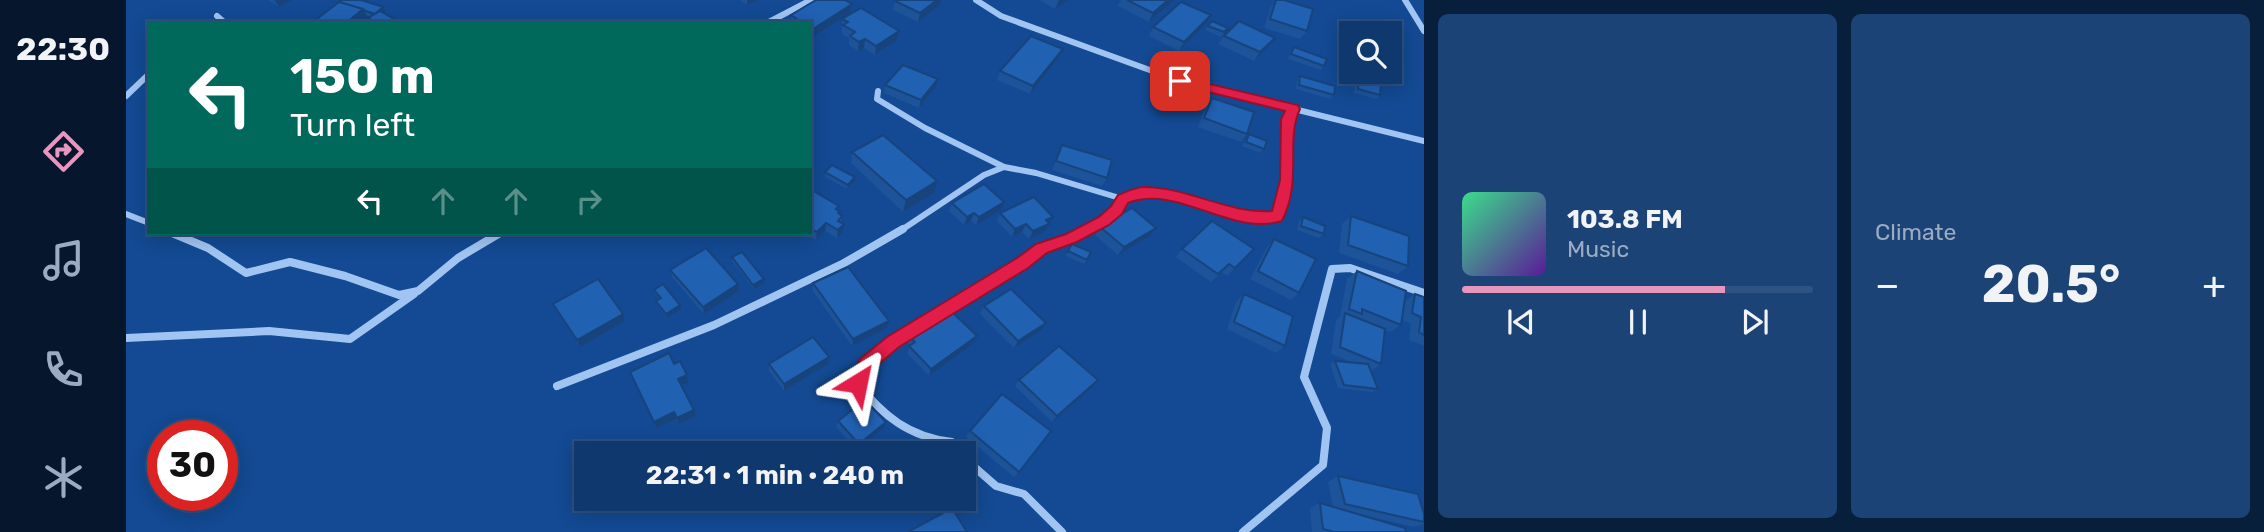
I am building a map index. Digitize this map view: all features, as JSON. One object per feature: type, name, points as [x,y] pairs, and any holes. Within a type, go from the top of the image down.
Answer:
[{"type":"street","points":[[771,21],[811,0]]},
{"type":"street","points":[[976,0],[1001,16],[1180,81],[1424,141]]},
{"type":"street","points":[[1405,0],[1424,30]]},
{"type":"street","points":[[217,16],[223,21]]},
{"type":"street","points":[[126,96],[147,76]]},
{"type":"street","points":[[878,91],[877,99],[925,128],[1004,167],[1036,173],[1123,199],[1142,192],[1175,197],[1252,218],[1277,216],[1283,204],[1287,180],[1288,119],[1293,109]]},
{"type":"street","points":[[557,386],[692,335],[844,263],[914,223],[984,175],[1004,167]]},
{"type":"street","points":[[928,441],[899,425],[873,404],[858,383],[866,364],[893,342],[1022,263],[1041,248],[1071,238],[1104,221],[1117,210],[1123,199]]},
{"type":"street","points":[[126,214],[147,222]]},
{"type":"street","points":[[177,235],[208,248],[246,273],[290,262],[345,276],[398,295],[418,291]]},
{"type":"street","points":[[126,338],[269,331],[350,339],[418,291],[458,258],[497,235]]},
{"type":"street","points":[[1242,532],[1323,465],[1327,428],[1304,377],[1332,269],[1350,268],[1424,293]]},
{"type":"street","points":[[976,471],[996,486],[1024,494],[1062,532]]},
{"type":"building","points":[[361,0],[383,7],[375,14],[339,2]]},
{"type":"building","points":[[816,0],[845,0],[852,4],[813,29],[812,21],[800,21],[791,15]]},
{"type":"building","points":[[896,0],[937,0],[920,13]]},
{"type":"building","points":[[1127,0],[1168,0],[1153,13]]},
{"type":"building","points":[[1276,0],[1313,9],[1307,31],[1270,19]]},
{"type":"building","points":[[339,2],[363,9],[348,21],[314,21]]},
{"type":"building","points":[[1181,2],[1211,15],[1184,42],[1153,27]]},
{"type":"building","points":[[861,8],[899,31],[876,46],[865,39],[859,42],[850,36],[855,32],[843,25],[848,22],[842,19]]},
{"type":"building","points":[[380,11],[398,21],[373,21],[368,18]]},
{"type":"building","points":[[1212,21],[1228,28],[1224,32],[1208,26]]},
{"type":"building","points":[[1239,21],[1275,38],[1260,52],[1224,36]]},
{"type":"building","points":[[1031,36],[1063,49],[1033,86],[1000,71]]},
{"type":"building","points":[[1294,47],[1327,59],[1324,66],[1291,54]]},
{"type":"building","points":[[903,65],[938,79],[921,100],[885,85]]},
{"type":"building","points":[[1300,76],[1335,86],[1334,95],[1299,85]]},
{"type":"building","points":[[1358,84],[1381,84],[1380,95],[1358,89]]},
{"type":"building","points":[[1212,98],[1254,112],[1247,134],[1204,118]]},
{"type":"building","points":[[1249,134],[1267,141],[1264,149],[1246,142]]},
{"type":"building","points":[[883,135],[937,181],[906,200],[852,152]]},
{"type":"building","points":[[1062,145],[1112,160],[1107,178],[1056,161]]},
{"type":"building","points":[[832,165],[855,177],[848,185],[825,172]]},
{"type":"building","points":[[984,184],[1004,202],[979,217],[974,213],[967,217],[952,203]]},
{"type":"building","points":[[812,190],[839,206],[836,209],[842,216],[838,221],[844,224],[838,230],[826,223],[817,232],[812,229]]},
{"type":"building","points":[[1034,197],[1053,217],[1046,220],[1049,224],[1033,231],[1026,224],[1015,229],[1000,213]]},
{"type":"building","points":[[1132,208],[1156,228],[1124,247],[1100,227]]},
{"type":"building","points":[[1351,216],[1409,236],[1408,266],[1348,245]]},
{"type":"building","points":[[1303,217],[1325,226],[1324,234],[1301,226]]},
{"type":"building","points":[[1212,221],[1254,249],[1235,268],[1229,264],[1218,274],[1182,249]]},
{"type":"building","points":[[1274,239],[1316,259],[1299,293],[1258,271]]},
{"type":"building","points":[[1072,244],[1091,252],[1087,260],[1068,251]]},
{"type":"building","points":[[706,248],[738,284],[703,307],[670,270]]},
{"type":"building","points":[[742,252],[764,279],[753,285],[732,257]]},
{"type":"building","points":[[848,267],[889,321],[853,339],[813,283]]},
{"type":"building","points":[[1357,271],[1406,291],[1401,325],[1362,309],[1362,314],[1349,309]]},
{"type":"building","points":[[598,279],[623,314],[577,340],[553,304]]},
{"type":"building","points":[[663,284],[680,305],[666,314],[656,301],[661,298],[654,290]]},
{"type":"building","points":[[1011,289],[1046,323],[1018,341],[984,306]]},
{"type":"building","points":[[1244,294],[1293,316],[1285,346],[1234,322]]},
{"type":"building","points":[[1415,294],[1424,297],[1424,335],[1419,332],[1421,317],[1412,313]]},
{"type":"building","points":[[949,309],[977,336],[931,369],[909,346],[915,342],[910,337]]},
{"type":"building","points":[[1345,313],[1385,329],[1381,364],[1340,347]]},
{"type":"building","points":[[813,337],[829,357],[784,384],[769,364]]},
{"type":"building","points":[[1059,346],[1098,380],[1057,416],[1019,380]]},
{"type":"building","points":[[669,353],[674,364],[680,361],[687,375],[678,379],[694,410],[677,418],[674,412],[654,422],[630,372]]},
{"type":"building","points":[[1335,361],[1368,364],[1378,389],[1344,385]]},
{"type":"building","points":[[1002,394],[1051,431],[1019,472],[970,431]]},
{"type":"building","points":[[865,400],[886,422],[863,441],[856,441],[838,421]]},
{"type":"building","points":[[1338,476],[1418,494],[1424,522],[1345,504]]},
{"type":"building","points":[[1320,503],[1405,528],[1406,532],[1334,532],[1323,529]]},
{"type":"building","points":[[946,511],[954,511],[967,532],[908,532]]},
{"type":"route","points":[[858,383],[866,364],[893,342],[1022,263],[1041,248],[1071,238],[1104,221],[1117,210],[1123,199],[1142,192],[1205,204],[1252,218],[1277,216],[1283,204],[1287,180],[1288,119],[1293,109],[1180,81]]}]
